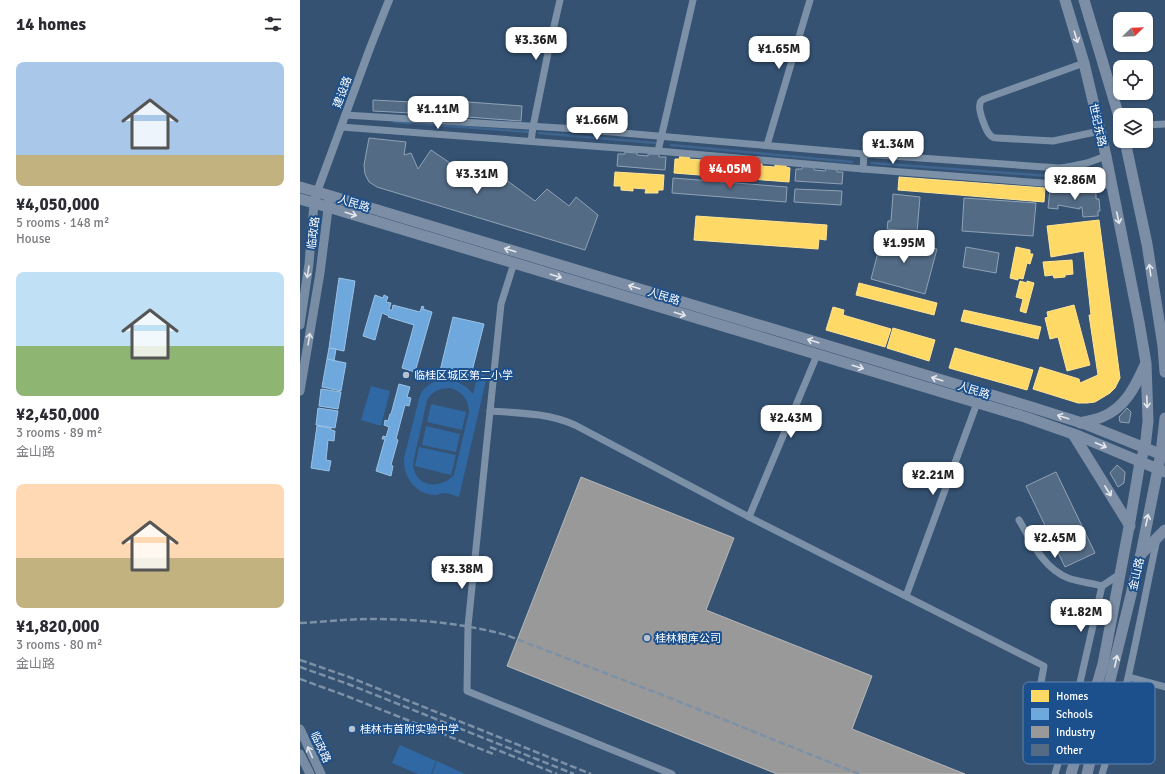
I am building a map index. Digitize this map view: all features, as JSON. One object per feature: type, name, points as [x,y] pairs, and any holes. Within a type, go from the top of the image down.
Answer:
[{"type":"main road","name":"世纪东路","points":[[1065,0],[1084,63],[1106,156],[1146,363]]},
{"type":"main road","name":"世纪东路","points":[[1084,0],[1116,108]]},
{"type":"main road","name":"世纪东路","points":[[1126,148],[1160,307],[1165,356],[1165,372]]},
{"type":"main road","name":"人民路","points":[[300,187],[1028,406],[1080,423],[1163,454]]},
{"type":"main road","name":"临政路","points":[[300,325],[309,264],[314,203],[317,192]]},
{"type":"main road","name":"临政路","points":[[300,391],[320,273],[328,207],[331,196]]},
{"type":"main road","name":"人民路","points":[[300,199],[1025,417],[1072,434],[1161,470]]},
{"type":"main road","points":[[1080,423],[1100,418],[1111,413],[1121,405],[1136,385],[1146,363]]},
{"type":"main road","name":"金山路","points":[[1098,682],[1103,664],[1130,526],[1140,462],[1144,448],[1148,421],[1146,363]]},
{"type":"main road","name":"金山路","points":[[1110,682],[1161,470],[1165,418]]},
{"type":"main road","points":[[1072,434],[1130,526]]},
{"type":"main road","points":[[1141,554],[1161,534]]},
{"type":"main road","name":"临政路","points":[[300,729],[321,774]]},
{"type":"main road","name":"临政路","points":[[300,754],[310,774]]},
{"type":"main road","name":"金山路","points":[[1071,774],[1074,764]]},
{"type":"street","name":"建设路","points":[[317,192],[389,0]]},
{"type":"street","points":[[532,142],[532,127],[548,48],[560,0]]},
{"type":"street","points":[[658,151],[694,0]]},
{"type":"street","points":[[767,145],[810,0]]},
{"type":"street","points":[[1084,63],[984,99],[980,105],[980,113],[988,133],[992,137],[997,138],[1053,141],[1100,131]]},
{"type":"street","points":[[345,115],[532,127],[1059,168],[1087,163],[1106,156]]},
{"type":"street","points":[[1153,125],[1165,124]]},
{"type":"street","points":[[341,127],[658,151],[1068,185],[1111,185]]},
{"type":"street","points":[[863,169],[864,154]]},
{"type":"street","points":[[1068,167],[1068,185]]},
{"type":"street","points":[[514,263],[501,304],[468,626],[467,691],[672,774]]},
{"type":"street","points":[[749,517],[817,355]]},
{"type":"street","points":[[906,596],[977,403]]},
{"type":"street","points":[[490,411],[539,415],[562,419],[749,517],[1044,666],[1041,682]]},
{"type":"street","points":[[1019,520],[1041,556],[1050,567],[1067,578],[1102,586]]},
{"type":"street","points":[[1128,682],[1161,534]]},
{"type":"street","points":[[1080,682],[1102,586],[1120,574]]},
{"type":"street","points":[[1129,677],[1147,682]]},
{"type":"street","points":[[1155,684],[1165,687]]},
{"type":"street","points":[[1055,774],[1058,764]]},
{"type":"street","points":[[1102,774],[1105,764]]},
{"type":"shaded area","points":[[478,373],[487,376],[459,497],[446,493],[435,495],[428,494],[416,488],[408,478],[404,465],[404,458],[420,395],[431,383],[446,380],[460,384],[473,394]],"holes":[[[449,388],[464,396],[469,407],[454,475],[442,483],[429,484],[418,478],[414,471],[413,463],[427,400],[431,394],[436,391]]]},
{"type":"shaded area","points":[[371,386],[390,391],[381,426],[361,420]]},
{"type":"shaded area","points":[[431,404],[466,412],[462,430],[427,422]]},
{"type":"shaded area","points":[[426,426],[460,434],[456,452],[422,445]]},
{"type":"shaded area","points":[[419,447],[456,455],[451,475],[415,466]]},
{"type":"shaded area","points":[[400,745],[436,761],[431,774],[418,774],[392,763]]},
{"type":"shaded area","points":[[437,761],[465,774],[432,774]]},
{"type":"building: Homes","points":[[680,156],[690,157],[689,159],[716,159],[716,162],[725,163],[725,159],[740,161],[740,164],[749,164],[749,161],[762,162],[762,166],[775,167],[775,164],[786,165],[786,167],[790,168],[789,182],[674,173],[675,159],[679,159]]},
{"type":"building: Homes","points":[[615,172],[664,175],[663,190],[658,190],[658,193],[645,193],[646,189],[633,188],[633,191],[621,190],[621,186],[614,186]]},
{"type":"building: Homes","points":[[899,177],[1045,188],[1044,202],[898,190]]},
{"type":"building: Homes","points":[[696,216],[827,225],[826,240],[819,239],[818,249],[694,240]]},
{"type":"building: Homes","points":[[1099,220],[1120,378],[1115,388],[1110,393],[1095,402],[1078,403],[1033,389],[1040,367],[1079,379],[1080,383],[1098,375],[1089,315],[1091,315],[1084,251],[1051,257],[1047,226]]},
{"type":"building: Homes","points":[[1016,247],[1030,250],[1030,254],[1033,254],[1030,264],[1027,263],[1023,279],[1018,278],[1018,280],[1010,278]]},
{"type":"building: Homes","points":[[1072,260],[1073,274],[1065,275],[1065,277],[1054,278],[1053,275],[1045,276],[1043,262]]},
{"type":"building: Homes","points":[[1020,281],[1034,283],[1026,313],[1020,311],[1023,299],[1016,297]]},
{"type":"building: Homes","points":[[859,283],[937,303],[934,315],[856,295]]},
{"type":"building: Homes","points":[[1074,305],[1090,365],[1067,371],[1058,337],[1050,339],[1045,318],[1048,317],[1047,312]]},
{"type":"building: Homes","points":[[833,307],[844,310],[843,315],[891,329],[885,347],[826,330]]},
{"type":"building: Homes","points":[[964,310],[1041,327],[1038,339],[961,321]]},
{"type":"building: Homes","points":[[893,328],[935,340],[929,361],[887,348]]},
{"type":"building: Homes","points":[[955,348],[1033,370],[1027,390],[949,368]]},
{"type":"building: Schools","points":[[339,278],[355,281],[344,351],[329,348]]},
{"type":"building: Schools","points":[[375,295],[383,298],[384,295],[388,297],[386,302],[391,303],[389,310],[392,310],[393,305],[420,312],[422,306],[424,307],[423,309],[432,312],[415,372],[402,368],[414,325],[388,317],[389,316],[382,313],[375,340],[363,336]]},
{"type":"building: Schools","points":[[453,317],[484,324],[470,379],[440,371]]},
{"type":"building: Schools","points":[[329,348],[336,349],[334,361],[327,359]]},
{"type":"building: Schools","points":[[327,359],[346,363],[341,391],[322,387]]},
{"type":"building: Schools","points":[[399,384],[410,387],[407,397],[411,398],[409,406],[405,405],[396,439],[398,440],[391,465],[393,466],[391,476],[376,471],[385,439],[382,439],[383,436],[386,437],[389,427],[384,425],[385,420],[388,421],[391,414]]},
{"type":"building: Schools","points":[[321,389],[341,392],[338,409],[319,406]]},
{"type":"building: Schools","points":[[318,408],[338,411],[335,428],[316,425]]},
{"type":"building: Schools","points":[[317,426],[331,428],[331,430],[335,431],[334,441],[328,440],[326,460],[331,461],[329,471],[311,468]]},
{"type":"building: Industry","name":"桂林粮库公司","points":[[581,477],[734,538],[706,610],[872,676],[852,729],[965,774],[777,774],[507,666]]},
{"type":"building: Other","points":[[373,100],[449,104],[448,115],[373,111]]},
{"type":"building: Other","points":[[455,101],[522,106],[521,121],[454,116]]},
{"type":"building: Other","points":[[369,138],[406,142],[404,155],[411,153],[418,169],[431,150],[453,165],[451,169],[466,180],[472,170],[496,187],[502,177],[535,201],[547,189],[569,206],[576,197],[598,215],[585,250],[377,187],[369,182],[365,174],[364,165]]},
{"type":"building: Other","points":[[625,152],[648,156],[648,154],[659,154],[659,157],[666,157],[665,170],[617,166],[618,154],[625,154]]},
{"type":"building: Other","points":[[803,166],[814,167],[814,170],[825,171],[826,168],[837,169],[837,172],[843,172],[842,184],[795,181],[796,169],[802,169]]},
{"type":"building: Other","points":[[673,178],[787,187],[786,202],[672,193]]},
{"type":"building: Other","points":[[795,189],[842,191],[841,205],[794,202]]},
{"type":"building: Other","points":[[1050,189],[1096,193],[1096,199],[1099,199],[1100,211],[1098,211],[1098,216],[1083,217],[1082,207],[1080,207],[1080,209],[1058,205],[1058,209],[1048,208]]},
{"type":"building: Other","points":[[893,194],[920,197],[917,232],[887,229],[888,221],[891,221]]},
{"type":"building: Other","points":[[964,198],[1036,203],[1033,236],[962,231]]},
{"type":"building: Other","points":[[883,234],[937,249],[925,294],[871,279]]},
{"type":"building: Other","points":[[966,247],[999,253],[996,273],[963,267]]},
{"type":"building: Other","points":[[1127,408],[1131,412],[1129,423],[1120,422],[1119,417]]},
{"type":"building: Other","points":[[1117,465],[1125,472],[1124,483],[1118,487],[1110,473]]},
{"type":"building: Other","points":[[1056,472],[1095,553],[1065,567],[1026,486]]},
{"type":"waterway","points":[[394,122],[530,132]]},
{"type":"waterway","points":[[539,133],[656,143]]},
{"type":"waterway","points":[[671,145],[852,162]]},
{"type":"waterway","points":[[872,163],[1064,177]]},
{"type":"railway","points":[[300,623],[361,619],[439,622],[473,627],[506,635],[665,696],[859,774]]},
{"type":"railway","points":[[300,660],[349,677],[591,774]]},
{"type":"railway","points":[[300,667],[348,684],[574,774]]},
{"type":"railway","points":[[300,679],[496,755]]},
{"type":"railway","points":[[490,747],[557,774]]},
{"type":"place","name":"临桂区城区第二小学","points":[[406,375]]},
{"type":"place","name":"桂林粮库公司","points":[[647,638]]},
{"type":"place","name":"桂林市首附实验中学","points":[[352,729]]}]
